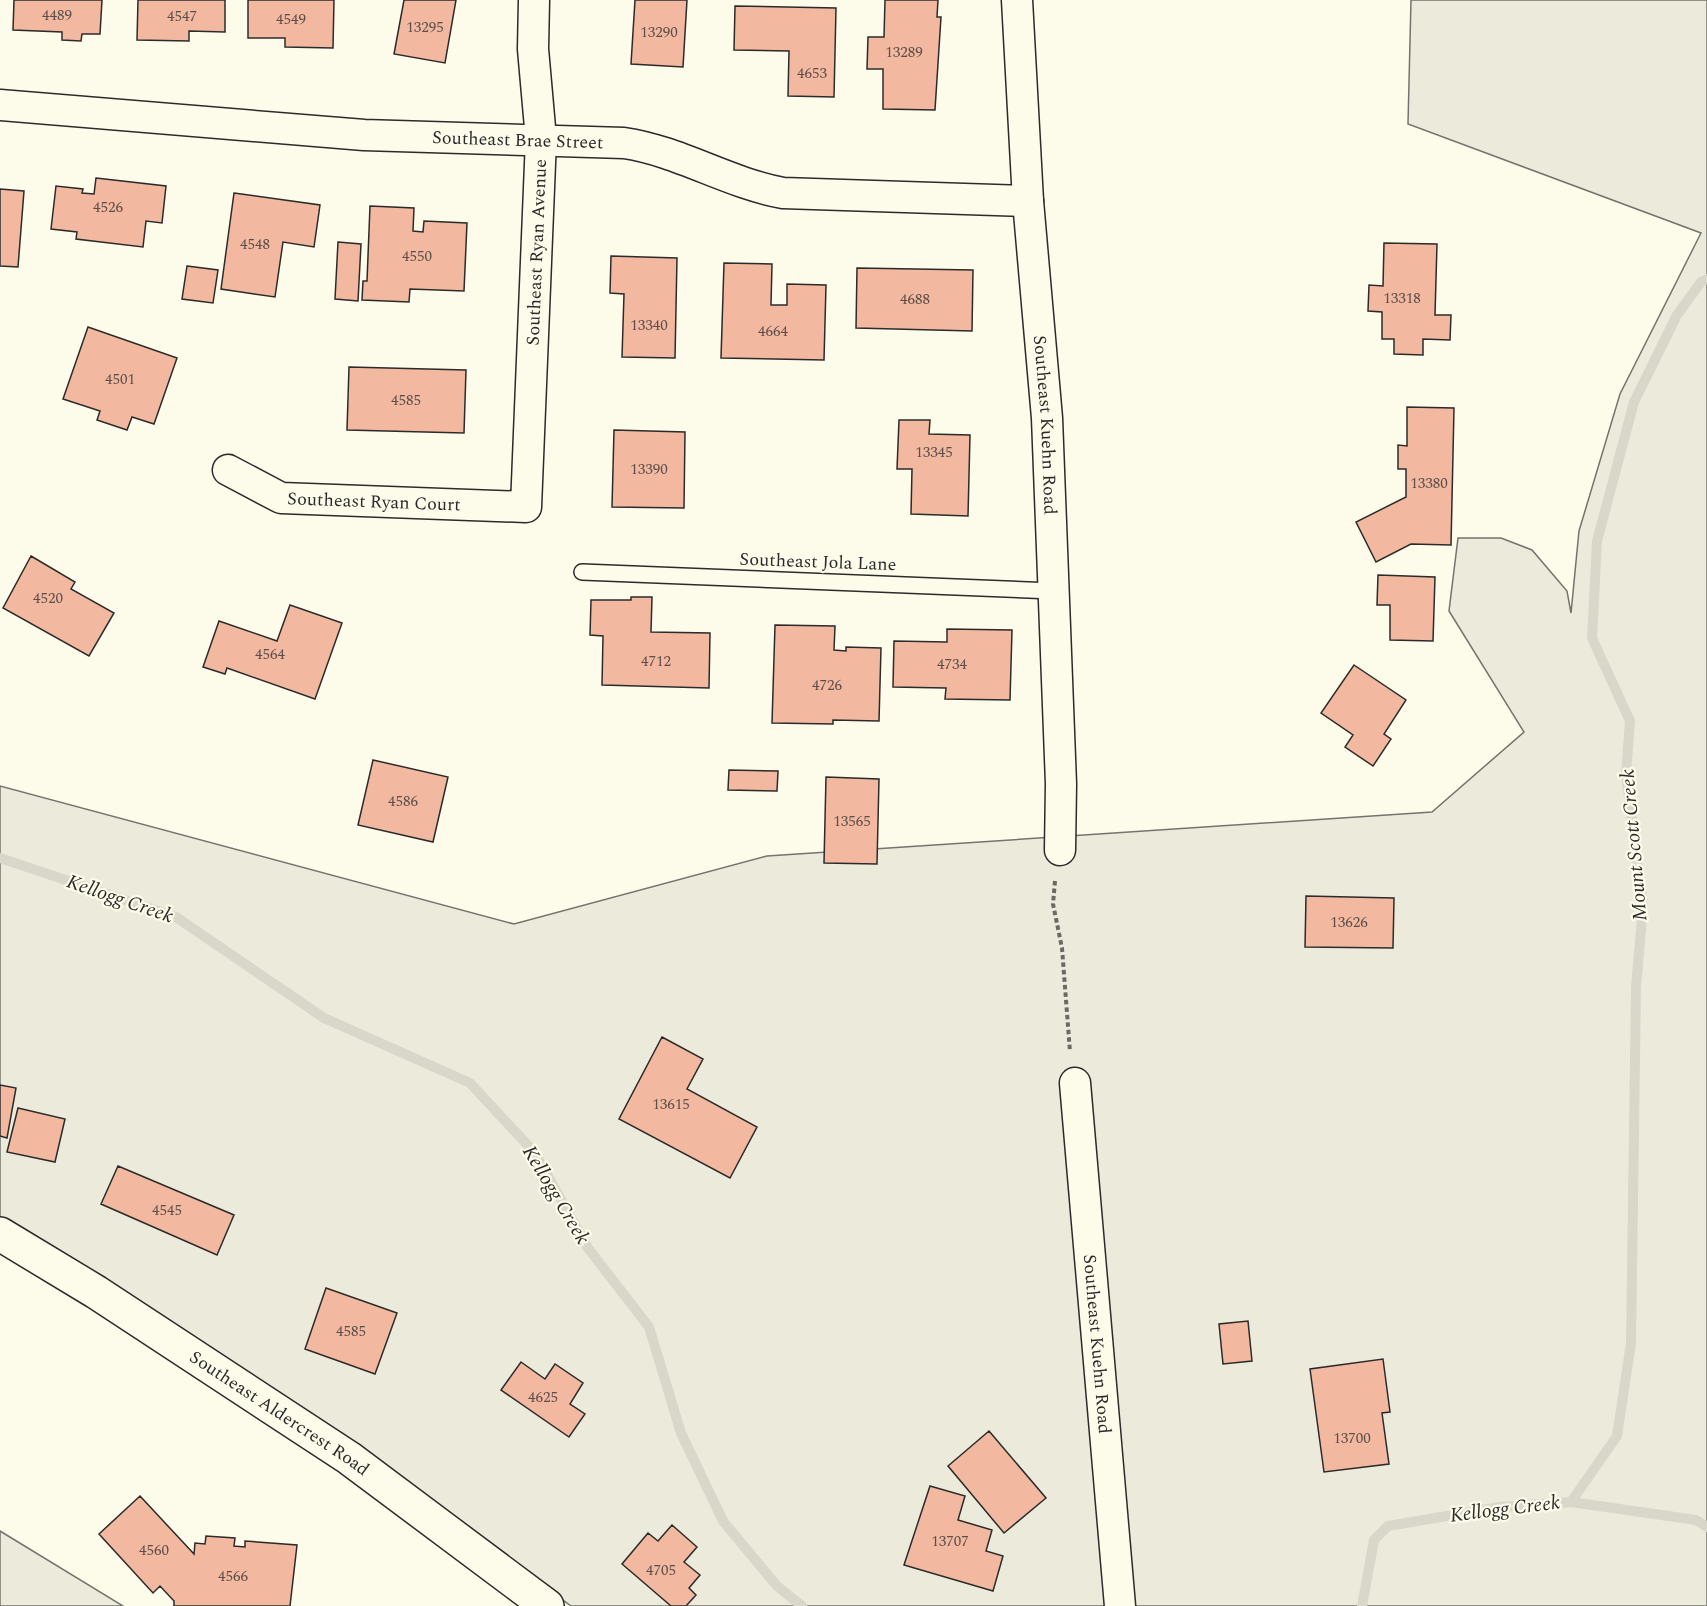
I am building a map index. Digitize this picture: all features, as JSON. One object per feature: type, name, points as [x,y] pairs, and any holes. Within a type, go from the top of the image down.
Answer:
[{"type":"street","name":"Southeast Ryan Avenue","points":[[526,507],[541,139],[533,49],[534,0]]},
{"type":"street","name":"Southeast Kuehn Road","points":[[1017,0],[1028,201],[1047,418],[1061,784],[1060,850]]},
{"type":"street","name":"Southeast Brae Street","points":[[0,105],[364,135],[541,139],[649,147],[752,187],[783,193],[1028,201]]},
{"type":"street","name":"Southeast Ryan Court","points":[[228,470],[281,498],[526,507]]},
{"type":"street","name":"Southeast Kuehn Road","points":[[1075,1083],[1120,1606]]},
{"type":"street","name":"Southeast Aldercrest Road","points":[[0,1234],[96,1292],[348,1458],[546,1606]]},
{"type":"lane","name":"Southeast Jola Lane","points":[[582,572],[1053,591]]},
{"type":"path","points":[[1060,850],[1053,904],[1062,948],[1070,1051],[1075,1083]]},
{"type":"shaded area","points":[[1411,0],[1707,0],[1707,1606],[571,1606],[441,1509],[0,1221],[0,786],[514,924],[767,856],[1432,812],[1524,732],[1449,611],[1458,538],[1501,538],[1532,550],[1567,591],[1571,613],[1579,531],[1620,394],[1701,233],[1408,124]]},
{"type":"shaded area","points":[[0,1531],[123,1606],[0,1606]]},
{"type":"building","points":[[14,0],[102,0],[100,34],[82,34],[81,41],[62,40],[62,32],[13,30]]},
{"type":"building","points":[[138,0],[225,0],[225,32],[189,31],[189,41],[137,40]]},
{"type":"building","points":[[248,0],[334,0],[333,48],[285,47],[285,38],[248,38]]},
{"type":"building","points":[[404,0],[456,0],[445,63],[394,54]]},
{"type":"building","points":[[635,0],[687,0],[683,67],[631,64]]},
{"type":"building","points":[[885,0],[938,0],[937,17],[941,17],[935,110],[883,109],[883,69],[867,69],[868,37],[884,37]]},
{"type":"building","points":[[735,6],[836,8],[834,97],[788,96],[789,51],[734,50]]},
{"type":"building","points":[[96,178],[166,186],[162,223],[146,221],[143,247],[76,239],[77,232],[51,229],[56,186],[83,189],[82,193],[94,194]]},
{"type":"building","points":[[0,189],[24,191],[18,267],[0,266]]},
{"type":"building","points":[[234,193],[320,205],[314,247],[283,242],[275,297],[221,289]]},
{"type":"building","points":[[370,206],[414,208],[413,231],[423,232],[424,221],[467,223],[464,291],[410,289],[409,302],[362,300],[363,281],[367,281]]},
{"type":"building","points":[[338,242],[361,244],[358,301],[335,299]]},
{"type":"building","points":[[1384,243],[1437,244],[1435,315],[1451,315],[1450,340],[1423,339],[1423,355],[1394,354],[1394,339],[1382,339],[1382,312],[1368,311],[1369,285],[1383,286]]},
{"type":"building","points":[[611,256],[677,258],[675,358],[622,357],[624,294],[610,293]]},
{"type":"building","points":[[724,263],[772,264],[771,305],[787,305],[787,284],[826,285],[824,360],[721,358]]},
{"type":"building","points":[[187,266],[218,270],[213,303],[182,299]]},
{"type":"building","points":[[857,268],[973,270],[972,331],[856,328]]},
{"type":"building","points":[[88,327],[177,358],[154,424],[132,417],[127,430],[97,420],[100,411],[63,399]]},
{"type":"building","points":[[349,367],[466,370],[464,433],[347,430]]},
{"type":"building","points":[[1407,407],[1454,408],[1451,545],[1411,544],[1376,562],[1356,522],[1406,497],[1406,469],[1398,469],[1398,445],[1407,446]]},
{"type":"building","points":[[899,420],[930,420],[929,434],[970,435],[968,516],[911,514],[912,469],[897,469]]},
{"type":"building","points":[[614,430],[685,432],[684,508],[612,507]]},
{"type":"building","points":[[31,556],[75,582],[71,589],[114,613],[89,656],[3,608]]},
{"type":"building","points":[[1378,575],[1435,577],[1433,641],[1390,640],[1390,605],[1377,605]]},
{"type":"building","points":[[631,597],[652,597],[651,632],[710,633],[709,688],[602,685],[603,636],[590,635],[591,600],[631,600]]},
{"type":"building","points":[[290,605],[342,623],[315,699],[227,668],[225,674],[203,667],[219,621],[277,641]]},
{"type":"building","points":[[775,625],[835,626],[834,650],[846,651],[846,647],[881,648],[879,721],[833,720],[833,724],[772,723]]},
{"type":"building","points":[[947,629],[1012,630],[1010,700],[945,699],[946,688],[893,687],[894,641],[947,642]]},
{"type":"building","points":[[1354,665],[1406,700],[1384,734],[1391,739],[1373,766],[1345,747],[1353,735],[1321,713]]},
{"type":"building","points":[[373,760],[448,777],[433,842],[358,825]]},
{"type":"building","points":[[729,770],[778,771],[777,791],[728,790]]},
{"type":"building","points":[[826,777],[879,779],[877,864],[824,863]]},
{"type":"building","points":[[1306,896],[1394,898],[1393,948],[1305,947]]},
{"type":"building","points":[[662,1037],[703,1059],[687,1089],[757,1127],[730,1178],[619,1119]]},
{"type":"building","points":[[0,1085],[16,1088],[7,1138],[0,1136]]},
{"type":"building","points":[[18,1108],[65,1119],[55,1162],[7,1152]]},
{"type":"building","points":[[118,1166],[234,1215],[217,1255],[101,1204]]},
{"type":"building","points":[[326,1288],[397,1313],[375,1374],[305,1349]]},
{"type":"building","points":[[1248,1321],[1252,1361],[1223,1364],[1219,1324]]},
{"type":"building","points":[[1383,1359],[1390,1412],[1382,1413],[1389,1464],[1324,1472],[1310,1369]]},
{"type":"building","points":[[521,1362],[545,1379],[555,1364],[583,1383],[570,1404],[585,1414],[569,1437],[501,1390]]},
{"type":"building","points":[[989,1431],[1046,1498],[1004,1533],[948,1466]]},
{"type":"building","points":[[930,1486],[965,1496],[958,1520],[992,1530],[986,1551],[1003,1556],[993,1591],[904,1565]]},
{"type":"building","points":[[140,1496],[194,1554],[195,1543],[205,1544],[206,1536],[235,1538],[234,1546],[245,1547],[245,1541],[297,1545],[290,1606],[174,1606],[174,1601],[160,1586],[153,1593],[99,1534]]},
{"type":"building","points":[[672,1525],[697,1547],[684,1562],[700,1575],[689,1588],[696,1595],[686,1606],[671,1606],[622,1564],[648,1533],[658,1541]]},
{"type":"waterway","name":"Mount Scott Creek","points":[[1571,1502],[1617,1436],[1631,1343],[1636,987],[1643,906],[1626,774],[1630,721],[1592,638],[1597,541],[1634,402],[1677,315],[1701,282],[1707,279]]},
{"type":"waterway","name":"Kellogg Creek","points":[[0,858],[176,917],[324,1018],[470,1083],[535,1153],[588,1248],[649,1327],[681,1433],[723,1521],[777,1586],[802,1606]]},
{"type":"waterway","name":"Kellogg Creek","points":[[1362,1606],[1374,1540],[1388,1526],[1500,1507],[1571,1502],[1696,1520],[1707,1527]]}]
